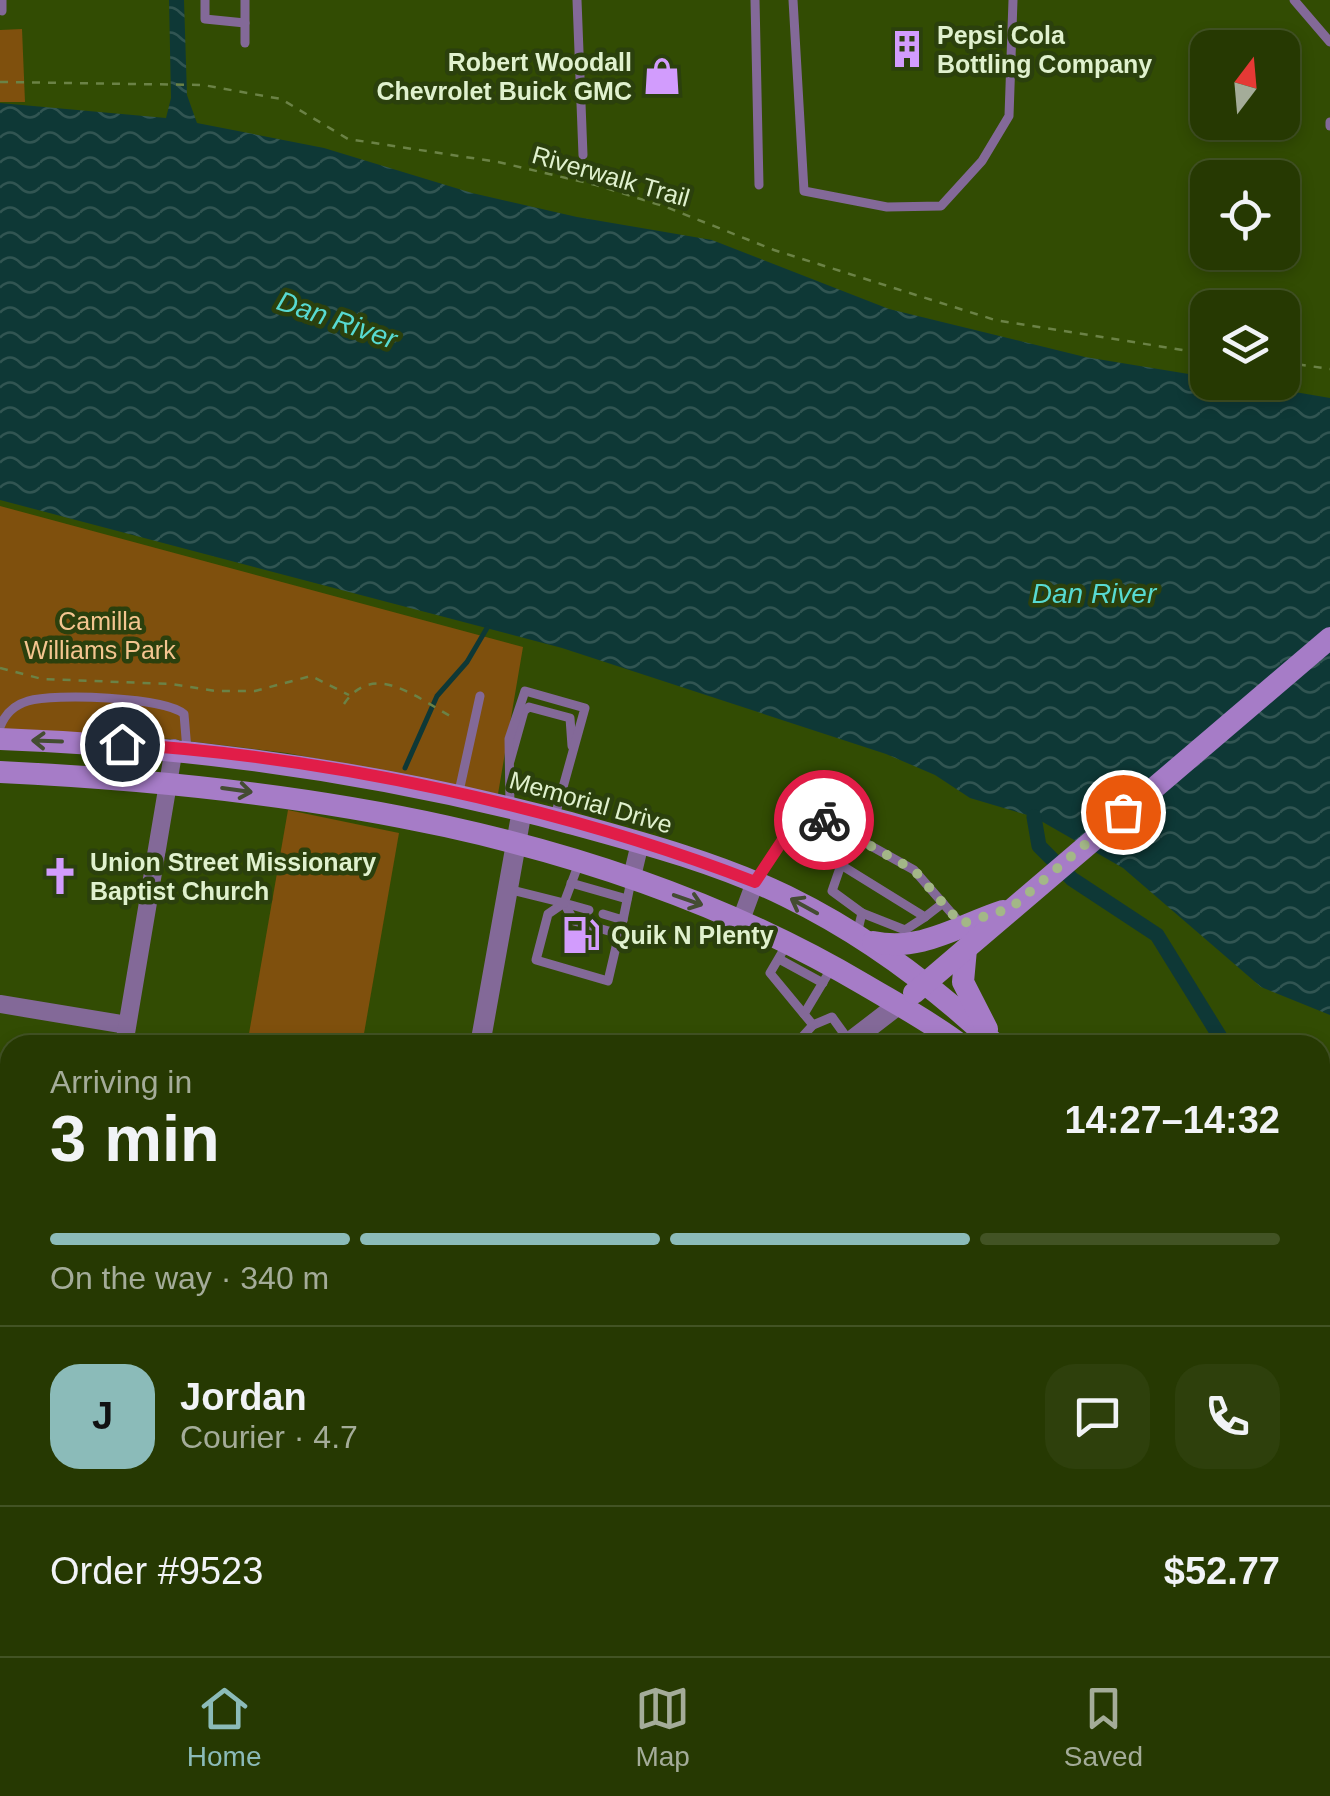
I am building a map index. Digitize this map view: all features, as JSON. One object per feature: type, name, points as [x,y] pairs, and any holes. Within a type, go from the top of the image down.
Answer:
[{"type":"main road","points":[[898,1004],[1330,638]]},
{"type":"main road","name":"Memorial Drive","points":[[0,739],[180,749],[329,770],[516,808],[640,843],[755,882],[859,929],[984,1035]]},
{"type":"main road","points":[[0,772],[168,782],[343,807],[516,844],[575,873],[741,920],[784,950],[898,1004],[946,1035]]},
{"type":"main road","points":[[859,929],[909,946],[926,943],[961,924],[1013,906]]},
{"type":"main road","points":[[966,949],[962,967],[968,998],[990,1035]]},
{"type":"street","points":[[126,1035],[168,782],[180,749]]},
{"type":"street","points":[[482,1035],[516,844],[516,808]]},
{"type":"street","points":[[629,890],[640,843]]},
{"type":"street","points":[[741,920],[755,882]]},
{"type":"street","points":[[0,1004],[127,1026]]},
{"type":"street","points":[[858,1035],[898,1004]]},
{"type":"lane","points":[[205,0],[206,18],[245,24]]},
{"type":"lane","points":[[245,0],[245,43]]},
{"type":"lane","points":[[577,0],[583,154]]},
{"type":"lane","points":[[756,0],[759,185]]},
{"type":"lane","points":[[794,0],[804,192],[888,207],[940,206],[982,162],[1009,116],[1013,0]]},
{"type":"lane","points":[[1294,0],[1330,42]]},
{"type":"lane","points":[[516,808],[507,767],[509,739],[525,691],[584,708],[554,819]]},
{"type":"lane","points":[[458,796],[480,696]]},
{"type":"lane","points":[[0,727],[12,709],[42,698],[161,702],[184,714],[180,749]]},
{"type":"lane","points":[[507,767],[524,711],[530,707],[570,718],[572,754]]},
{"type":"lane","points":[[755,882],[804,808],[914,870],[961,924]]},
{"type":"lane","points":[[855,838],[832,891],[859,929],[905,930],[942,903]]},
{"type":"lane","points":[[841,865],[924,916]]},
{"type":"lane","points":[[575,873],[564,903],[548,914],[536,960],[608,980],[629,890]]},
{"type":"lane","points":[[508,889],[590,910]]},
{"type":"lane","points":[[564,903],[574,921],[619,934]]},
{"type":"lane","points":[[603,914],[623,920]]},
{"type":"lane","points":[[784,950],[770,973],[813,1025]]},
{"type":"lane","points":[[804,1014],[828,974]]},
{"type":"lane","points":[[804,1035],[813,1025],[832,1017],[843,1035]]},
{"type":"path","name":"Riverwalk Trail","points":[[0,82],[202,85],[281,99],[348,138],[498,162],[610,189],[774,250],[995,320],[1190,351]]},
{"type":"path","points":[[1300,365],[1330,369]]},
{"type":"path","points":[[0,668],[42,678],[185,686],[215,692],[255,692],[311,676],[350,695]]},
{"type":"path","points":[[372,692],[373,682]]},
{"type":"path","points":[[344,704],[358,686],[373,682],[389,684],[452,717]]},
{"type":"green space","points":[[22,29],[25,102],[0,102],[0,30]]},
{"type":"green space","name":"Camilla Williams Park","points":[[0,506],[523,647],[498,794],[287,753],[171,739],[0,730]]},
{"type":"green space","points":[[288,810],[399,833],[364,1035],[249,1035]]},
{"type":"water","name":"Dan River","points":[[169,0],[184,0],[187,95],[197,123],[324,148],[472,193],[577,217],[712,240],[889,309],[1085,357],[1190,374],[1190,400],[1300,400],[1300,393],[1330,398],[1330,1015],[1261,987],[1123,868],[1034,817],[970,798],[935,775],[886,754],[562,648],[0,500],[0,103],[166,118],[171,98]]},
{"type":"waterway","points":[[405,768],[437,696],[467,662],[487,628]]},
{"type":"waterway","points":[[1034,817],[1039,846],[1072,879],[1157,935],[1219,1035]]},
{"type":"way so far","points":[[824,820],[914,870],[961,924],[1011,908],[1123,812]]},
{"type":"place","name":"Pepsi Cola Bottling Company","points":[[907,49]]},
{"type":"place","name":"Robert Woodall Chevrolet Buick GMC","points":[[662,76]]},
{"type":"place","name":"Union Street Missionary Baptist Church","points":[[60,876]]},
{"type":"place","name":"Quik N Plenty","points":[[581,935]]},
{"type":"route","points":[[122,744],[270,760],[494,803],[619,837],[755,882],[804,808],[824,820]]}]
